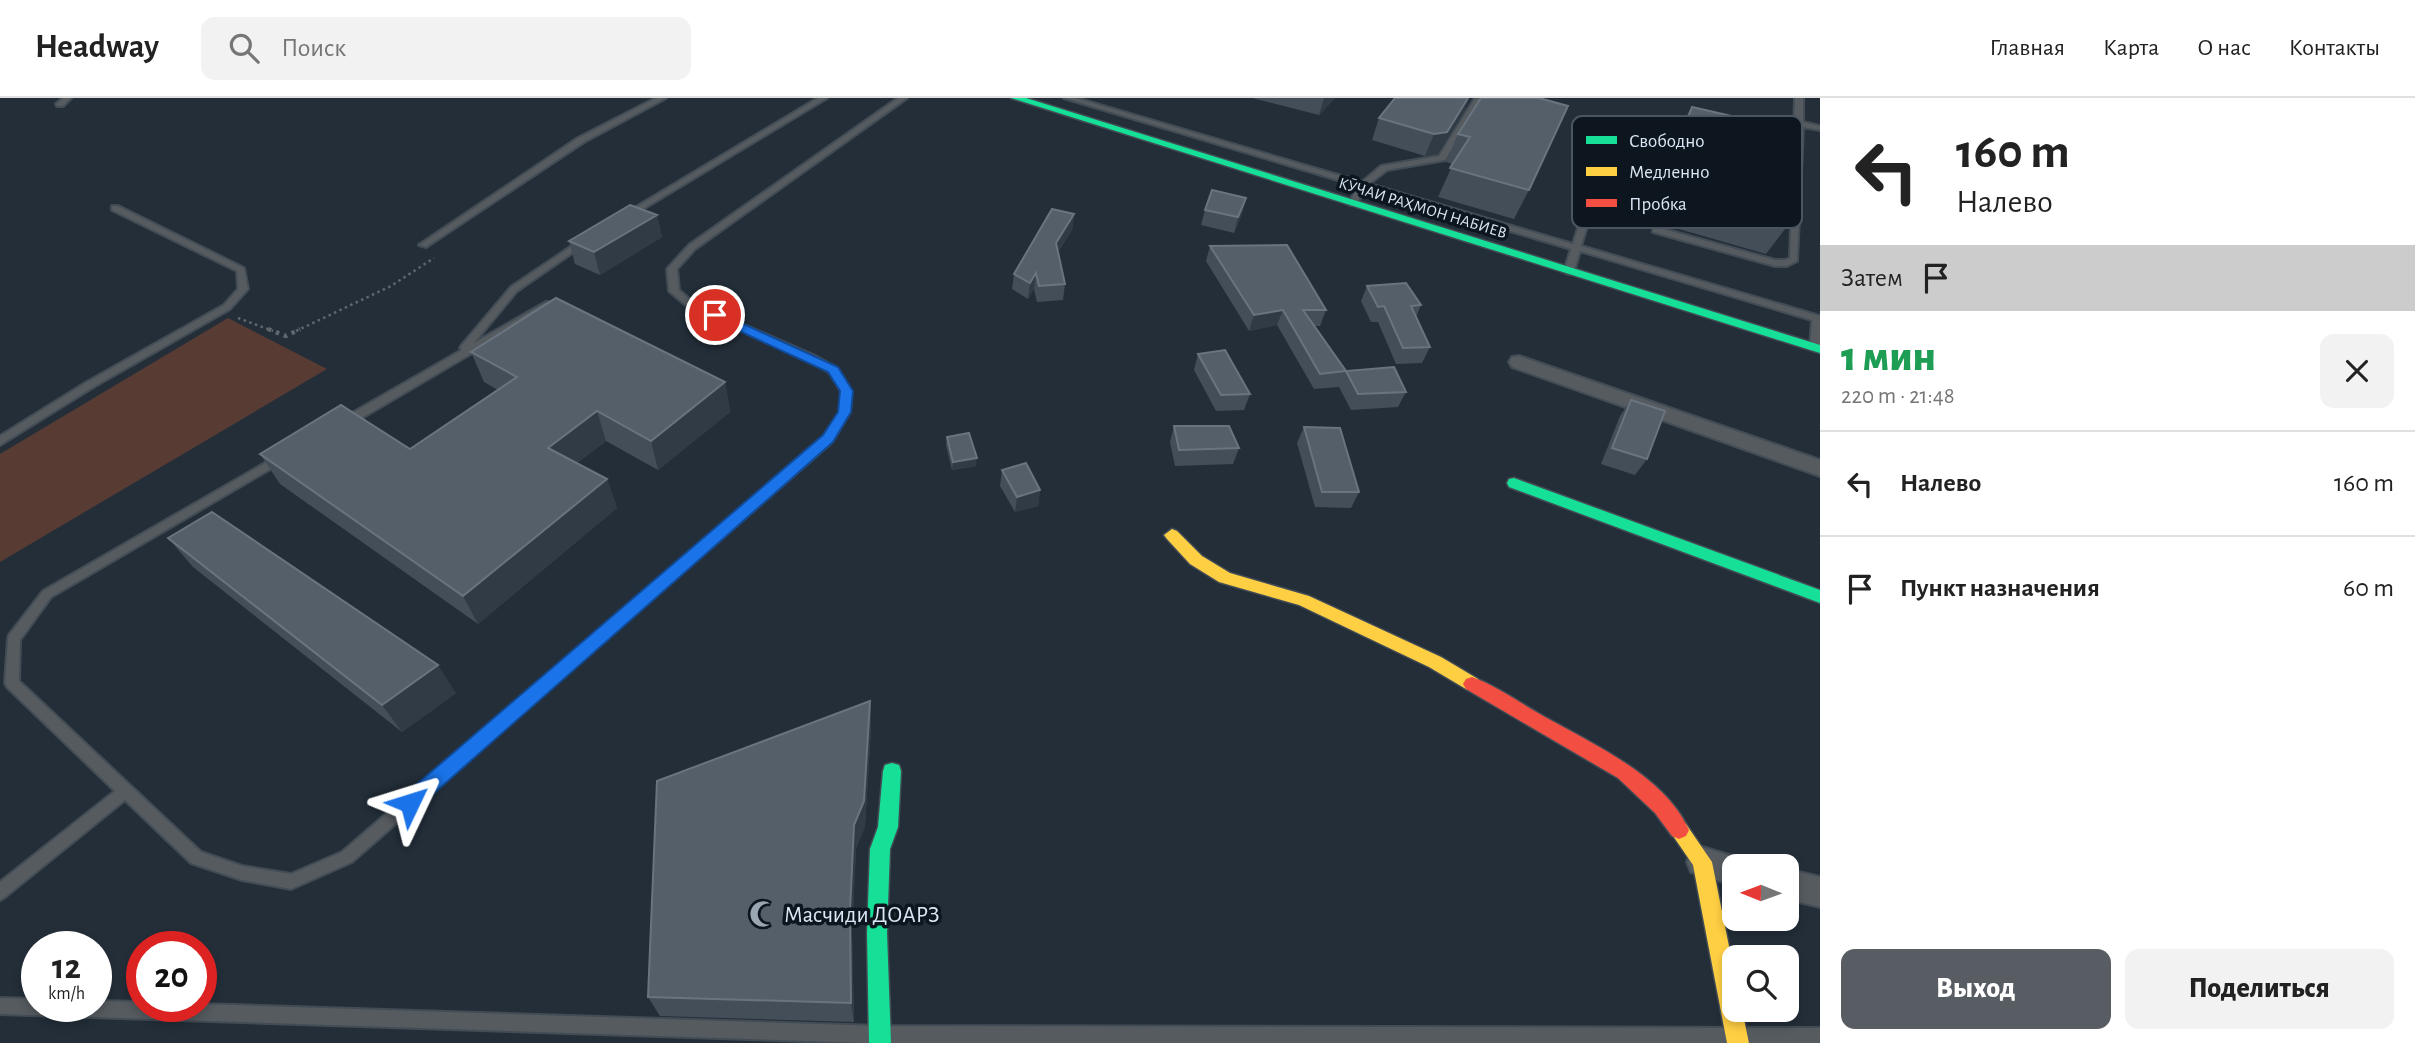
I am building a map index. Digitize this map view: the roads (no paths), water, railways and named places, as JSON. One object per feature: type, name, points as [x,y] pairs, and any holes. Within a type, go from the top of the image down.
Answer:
[{"type":"street","name":"КӮЧАИ РАҲМОН НАБИЕВ","points":[[1016,98],[1817,349]]},
{"type":"street","points":[[1519,362],[1820,468]]},
{"type":"street","points":[[1514,483],[1820,597]]},
{"type":"street","points":[[1172,535],[1196,560],[1225,578],[1303,600],[1435,662],[1625,772],[1662,807],[1702,862],[1738,1041]]},
{"type":"street","points":[[880,1039],[877,933],[879,860],[888,827],[892,771]]},
{"type":"street","points":[[1702,862],[1722,867]]},
{"type":"street","points":[[1799,887],[1820,892]]},
{"type":"lane","points":[[423,245],[580,140],[662,98]]},
{"type":"lane","points":[[611,225],[823,98]]},
{"type":"lane","points":[[289,454],[47,594],[14,639],[12,683],[196,858],[242,873],[291,882],[347,857],[828,439],[845,412],[846,391],[833,370],[691,305],[674,291],[671,269],[692,247],[903,98]]},
{"type":"lane","points":[[1068,98],[1818,319],[1817,349]]},
{"type":"lane","points":[[1353,203],[1363,185],[1384,168],[1442,158],[1479,98]]},
{"type":"lane","points":[[1799,98],[1799,116]]},
{"type":"lane","points":[[1802,125],[1820,128]]},
{"type":"lane","points":[[1199,155],[1214,141]]},
{"type":"lane","points":[[0,441],[91,384],[227,307],[243,289],[242,270],[115,208]]},
{"type":"lane","points":[[1569,271],[1584,228]]},
{"type":"lane","points":[[1656,230],[1775,263],[1787,263],[1794,259],[1795,228]]},
{"type":"lane","points":[[458,356],[514,289],[599,232]]},
{"type":"lane","points":[[337,426],[554,300]]},
{"type":"lane","points":[[0,892],[125,791]]},
{"type":"lane","points":[[0,1006],[880,1039],[1738,1041],[1820,1037]]},
{"type":"place","name":"Масчиди ДОАРЗ","points":[[763,914]]}]
